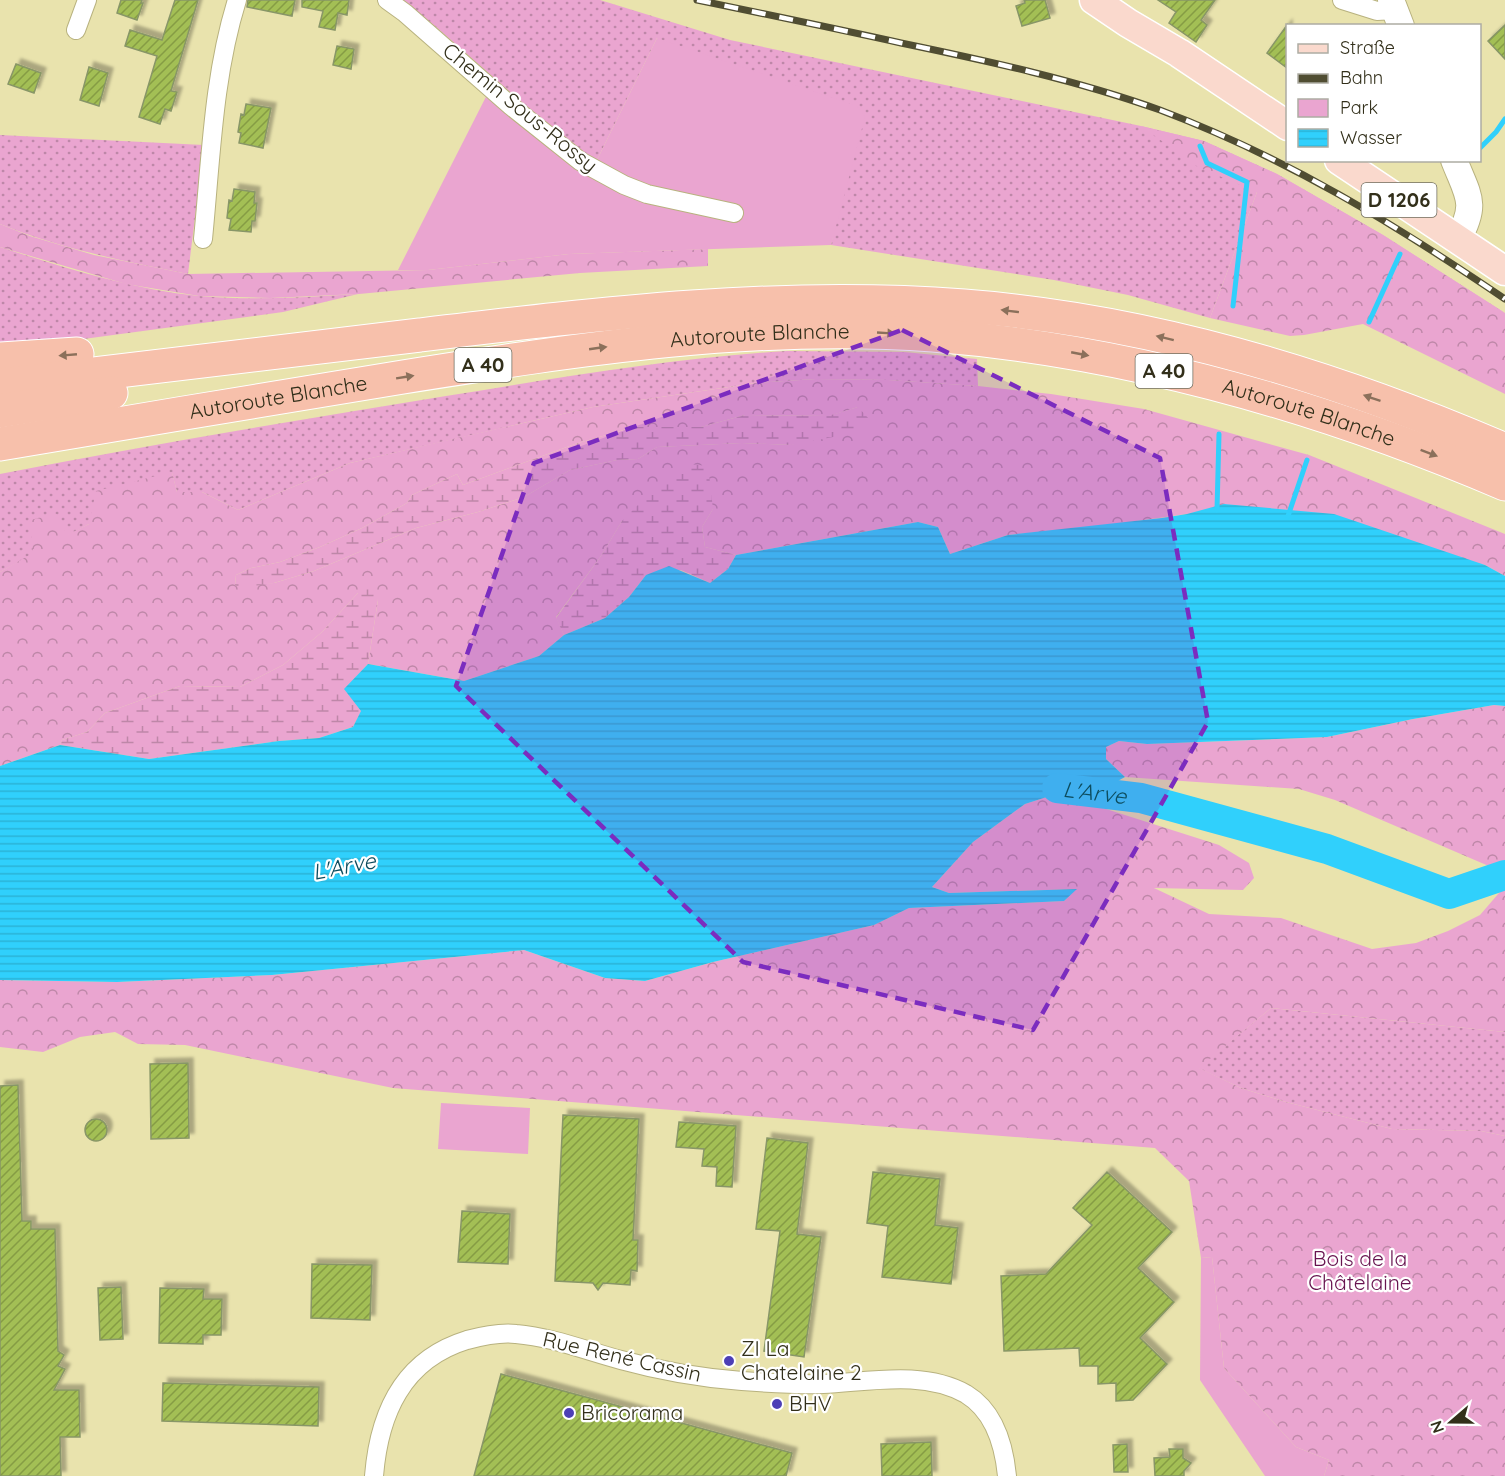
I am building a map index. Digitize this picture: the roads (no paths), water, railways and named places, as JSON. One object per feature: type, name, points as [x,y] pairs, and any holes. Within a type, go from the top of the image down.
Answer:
[{"type":"highway","points":[[0,360],[85,354],[540,303],[667,298],[796,301]]},
{"type":"highway","name":"Autoroute Blanche","points":[[0,385],[518,323],[699,305],[796,301],[881,302],[966,306],[1040,315],[1145,333],[1238,356],[1315,379],[1401,408],[1505,450]]},
{"type":"highway","points":[[0,411],[518,323]]},
{"type":"highway","name":"Autoroute Blanche","points":[[0,444],[611,346],[756,333],[867,332],[932,335],[1057,350],[1216,383],[1304,408],[1392,439],[1505,484]]},
{"type":"highway","points":[[0,459],[161,417]]},
{"type":"main road","points":[[1094,0],[1179,53],[1286,125]]},
{"type":"main road","points":[[1122,0],[1179,53]]},
{"type":"main road","name":"D 1206","points":[[1342,162],[1505,271]]},
{"type":"street","points":[[76,30],[87,0]]},
{"type":"street","points":[[203,239],[218,78],[226,37],[237,0]]},
{"type":"street","name":"Chemin Sous-Rossy","points":[[387,0],[580,162],[624,186],[647,194],[734,213]]},
{"type":"street","points":[[1341,0],[1377,11],[1396,12]]},
{"type":"street","points":[[1455,162],[1470,207],[1469,220],[1458,239]]},
{"type":"street","name":"Rue René Cassin","points":[[374,1476],[385,1416],[405,1380],[433,1355],[455,1344],[487,1335],[514,1333],[699,1377],[783,1384],[909,1380],[939,1383],[967,1395],[986,1412],[1003,1448],[1006,1476]]},
{"type":"water","points":[[1224,504],[1334,514],[1485,565],[1505,576],[1505,706],[1494,705],[1413,719],[1327,737],[1147,744],[1119,741],[1106,747],[1106,759],[1125,777],[1081,801],[1053,795],[1025,804],[973,842],[932,887],[949,893],[1077,889],[1064,901],[909,908],[874,925],[713,962],[645,981],[605,978],[524,950],[272,975],[117,982],[0,980],[0,766],[60,745],[149,759],[279,741],[319,738],[353,727],[361,711],[344,689],[368,664],[464,681],[539,656],[564,635],[605,618],[629,597],[646,575],[669,566],[710,583],[728,569],[736,555],[918,522],[938,527],[950,554],[1008,535],[1162,518]]},
{"type":"waterway","points":[[1481,147],[1505,119]]},
{"type":"waterway","points":[[1200,146],[1207,163],[1247,182],[1233,306]]},
{"type":"waterway","points":[[1369,322],[1400,254]]},
{"type":"waterway","points":[[1217,510],[1219,434]]},
{"type":"waterway","points":[[1288,516],[1307,460]]},
{"type":"waterway","name":"L'Arve","points":[[1057,788],[1141,798],[1327,849],[1449,894],[1505,875]]},
{"type":"railway","points":[[697,0],[999,64],[1096,89],[1160,110],[1252,149],[1338,194],[1422,244],[1505,299]]},
{"type":"place","name":"ZI La Chatelaine 2","points":[[729,1361]]},
{"type":"place","name":"BHV","points":[[777,1404]]},
{"type":"place","name":"Bricorama","points":[[569,1413]]},
{"type":"park label","name":"Bois de la Châtelaine","points":[[1360,1271]]}]
